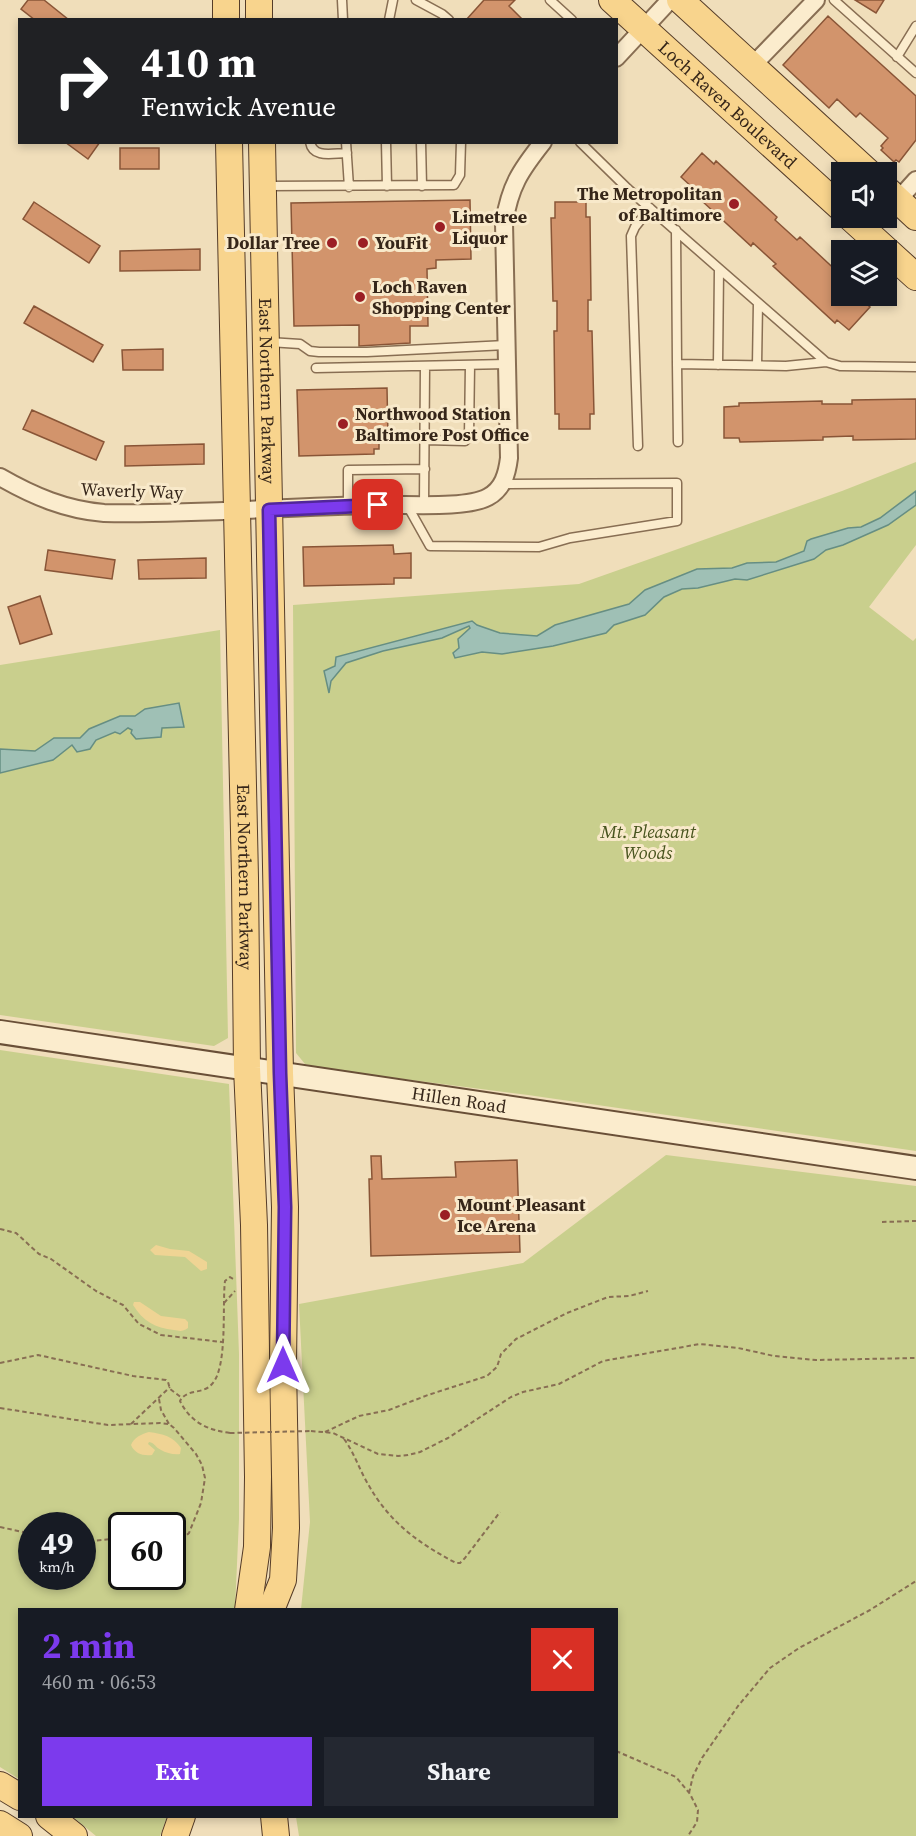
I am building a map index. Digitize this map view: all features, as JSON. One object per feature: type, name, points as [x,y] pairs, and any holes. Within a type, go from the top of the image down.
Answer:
[{"type":"main road","points":[[226,0],[226,18]]},
{"type":"main road","points":[[259,0],[259,18]]},
{"type":"main road","name":"Loch Raven Boulevard","points":[[612,0],[831,199]]},
{"type":"main road","points":[[680,0],[857,162]]},
{"type":"main road","name":"East Northern Parkway","points":[[229,144],[247,1068],[254,1225],[258,1477],[257,1547],[248,1608]]},
{"type":"main road","name":"East Northern Parkway","points":[[262,144],[280,1073],[285,1207],[283,1365],[286,1528],[283,1580],[272,1608]]},
{"type":"main road","points":[[862,228],[916,277]]},
{"type":"main road","points":[[282,1608],[283,1580]]},
{"type":"main road","points":[[0,1785],[18,1796]]},
{"type":"main road","points":[[52,1818],[74,1836]]},
{"type":"main road","points":[[175,1836],[181,1818]]},
{"type":"main road","points":[[193,1836],[199,1818]]},
{"type":"main road","points":[[274,1818],[276,1836]]},
{"type":"main road","points":[[0,1824],[19,1836]]},
{"type":"street","points":[[618,56],[670,0]]},
{"type":"street","points":[[752,66],[816,0]]},
{"type":"street","points":[[499,487],[507,474],[509,459],[504,223],[513,185],[541,144]]},
{"type":"street","points":[[900,202],[916,180]]},
{"type":"street","name":"Waverly Way","points":[[0,477],[57,505],[83,511],[143,514],[424,505],[488,498],[499,487]]},
{"type":"street","name":"Hillen Road","points":[[0,1032],[916,1168]]},
{"type":"lane","points":[[226,0],[235,0]]},
{"type":"lane","points":[[342,0],[343,18]]},
{"type":"lane","points":[[389,18],[393,0]]},
{"type":"lane","points":[[416,0],[447,18]]},
{"type":"lane","points":[[550,0],[570,18]]},
{"type":"lane","points":[[834,0],[916,74]]},
{"type":"lane","points":[[897,57],[916,26]]},
{"type":"lane","points":[[310,144],[312,151],[316,154],[347,153]]},
{"type":"lane","points":[[346,144],[349,187]]},
{"type":"lane","points":[[386,144],[387,186]]},
{"type":"lane","points":[[421,144],[422,186]]},
{"type":"lane","points":[[263,186],[454,185],[460,175],[461,144]]},
{"type":"lane","points":[[582,144],[650,208],[826,362]]},
{"type":"lane","points":[[638,446],[631,236],[650,208]]},
{"type":"lane","points":[[676,230],[678,442]]},
{"type":"lane","points":[[718,364],[719,269]]},
{"type":"lane","points":[[757,365],[758,303]]},
{"type":"lane","points":[[266,341],[300,344],[310,351],[319,352],[506,345]]},
{"type":"lane","points":[[677,364],[786,366],[826,362],[840,366],[916,367]]},
{"type":"lane","points":[[316,368],[507,364]]},
{"type":"lane","points":[[425,440],[465,441],[469,436],[470,365]]},
{"type":"lane","points":[[424,505],[425,366]]},
{"type":"lane","points":[[348,506],[348,470],[425,469]]},
{"type":"lane","points":[[407,505],[430,546],[446,548],[539,547],[570,537],[677,520],[677,483],[499,487]]},
{"type":"path","points":[[882,1222],[916,1221]]},
{"type":"path","points":[[0,1229],[16,1233],[39,1254],[51,1259],[96,1291],[123,1305],[140,1324],[154,1333],[222,1342]]},
{"type":"path","points":[[182,1398],[187,1394],[208,1388],[214,1382],[222,1342],[225,1281],[232,1277],[236,1288],[224,1303]]},
{"type":"path","points":[[325,1432],[359,1416],[389,1410],[488,1376],[497,1367],[501,1354],[516,1339],[567,1313],[608,1297],[629,1296],[648,1291]]},
{"type":"path","points":[[182,1398],[182,1405],[198,1423],[207,1429],[230,1433],[325,1432],[342,1436],[372,1451],[398,1456],[420,1452],[462,1430],[499,1403],[523,1392],[559,1384],[603,1360],[700,1344],[816,1360],[916,1358]]},
{"type":"path","points":[[0,1363],[38,1355],[127,1375],[166,1380],[170,1388],[182,1398]]},
{"type":"path","points":[[131,1424],[170,1388]]},
{"type":"path","points":[[159,1398],[161,1410],[169,1424],[179,1432],[196,1454],[205,1478],[201,1503],[186,1536]]},
{"type":"path","points":[[0,1408],[108,1425],[169,1424]]},
{"type":"path","points":[[342,1436],[369,1487],[386,1512],[412,1536],[456,1563],[460,1563],[465,1558],[500,1512]]},
{"type":"path","points":[[0,1527],[18,1531]]},
{"type":"path","points":[[689,1793],[693,1776],[706,1752],[748,1693],[770,1668],[799,1648],[870,1610],[916,1581]]},
{"type":"path","points":[[618,1752],[672,1774],[689,1793],[698,1810],[698,1815],[697,1822],[688,1836]]},
{"type":"green space","name":"Mt. Pleasant Woods","points":[[916,462],[916,545],[869,607],[913,641],[916,638],[916,1151],[528,1095],[326,1069],[305,1064],[296,1053],[293,605],[579,584],[842,491]]},
{"type":"green space","points":[[220,630],[228,1038],[214,1046],[0,1015],[0,665]]},
{"type":"green space","points":[[0,1050],[229,1084],[239,1354],[239,1519],[235,1608],[18,1608],[18,1778],[0,1767]]},
{"type":"green space","points":[[666,1155],[916,1186],[916,1836],[299,1836],[296,1818],[618,1818],[618,1608],[301,1608],[310,1522],[299,1304],[523,1263]]},
{"type":"green space","points":[[74,1818],[167,1818],[160,1836],[96,1836]]},
{"type":"sand","points":[[156,1245],[189,1251],[207,1262],[207,1269],[201,1271],[185,1257],[155,1255],[150,1250]]},
{"type":"sand","points":[[134,1302],[140,1302],[161,1316],[185,1319],[188,1322],[188,1328],[179,1331],[155,1325],[141,1315],[133,1305]]},
{"type":"sand","points":[[149,1432],[171,1438],[181,1448],[180,1454],[165,1452],[149,1442],[148,1444],[155,1450],[152,1455],[142,1455],[137,1452],[131,1445],[132,1442],[138,1436]]},
{"type":"water","points":[[916,491],[916,505],[888,525],[826,550],[814,559],[747,580],[735,579],[698,588],[682,589],[664,597],[645,615],[614,625],[606,633],[553,646],[502,654],[482,652],[455,658],[453,653],[459,648],[458,639],[470,628],[469,626],[442,638],[383,651],[346,663],[331,681],[329,693],[324,671],[335,666],[336,657],[472,621],[500,633],[537,636],[555,625],[629,604],[645,590],[697,569],[732,568],[747,563],[776,562],[804,551],[807,541],[811,539],[848,528],[861,527],[880,518]]},
{"type":"water","points":[[179,703],[184,727],[162,728],[161,737],[136,739],[131,733],[132,730],[128,728],[120,734],[115,732],[96,740],[90,749],[77,752],[72,745],[53,760],[0,773],[0,749],[35,751],[54,738],[80,738],[89,729],[120,716],[135,716],[145,709]]},
{"type":"building","points":[[28,0],[44,0],[66,18],[32,18],[21,9]]},
{"type":"building","points":[[484,0],[515,0],[509,6],[521,18],[468,18]]},
{"type":"building","points":[[855,0],[884,0],[876,13]]},
{"type":"building","points":[[828,16],[916,96],[916,140],[899,162],[896,160],[894,162],[881,150],[883,148],[881,146],[888,138],[860,113],[856,117],[837,99],[829,108],[783,65]]},
{"type":"building","points":[[68,144],[99,144],[88,159]]},
{"type":"building","points":[[120,148],[159,148],[159,169],[120,169]]},
{"type":"building","points":[[702,153],[714,164],[716,161],[777,217],[775,220],[797,240],[800,237],[831,266],[831,306],[870,307],[849,330],[837,320],[835,323],[773,266],[776,264],[753,243],[751,246],[690,190],[692,187],[681,177]]},
{"type":"building","name":"Loch Raven Shopping Center","points":[[470,200],[471,259],[436,260],[436,268],[427,269],[428,326],[410,326],[410,343],[359,346],[359,325],[294,326],[291,203]]},
{"type":"building","points":[[34,202],[100,246],[89,263],[23,219]]},
{"type":"building","points":[[555,202],[586,202],[586,217],[590,217],[591,300],[588,300],[588,331],[592,331],[594,414],[590,414],[590,429],[559,429],[559,414],[555,414],[554,331],[557,331],[557,301],[553,301],[551,218],[555,218]]},
{"type":"building","points":[[200,249],[200,270],[120,271],[120,251]]},
{"type":"building","points":[[34,306],[103,345],[93,362],[24,323]]},
{"type":"building","points":[[163,349],[163,370],[123,370],[122,350]]},
{"type":"building","name":"Northwood Station Baltimore Post Office","points":[[387,388],[388,438],[379,439],[379,449],[374,449],[374,454],[299,456],[297,390]]},
{"type":"building","points":[[916,399],[916,439],[853,440],[853,436],[823,437],[823,440],[740,442],[739,438],[724,438],[724,407],[739,406],[739,403],[822,401],[822,404],[852,404],[852,400]]},
{"type":"building","points":[[32,410],[104,442],[96,460],[23,429]]},
{"type":"building","points":[[204,444],[204,464],[125,466],[125,446]]},
{"type":"building","points":[[393,545],[394,554],[411,553],[411,578],[394,578],[394,584],[304,586],[303,547]]},
{"type":"building","points":[[48,550],[115,560],[112,579],[45,570]]},
{"type":"building","points":[[206,558],[206,578],[139,579],[138,560]]},
{"type":"building","points":[[40,596],[52,634],[20,644],[8,607]]},
{"type":"building","name":"Mount Pleasant Ice Arena","points":[[371,1156],[381,1156],[382,1179],[456,1177],[455,1162],[517,1160],[520,1252],[371,1256],[369,1179],[372,1179]]},
{"type":"place","name":"The Metropolitan of Baltimore","points":[[734,204]]},
{"type":"place","name":"Limetree Liquor","points":[[440,227]]},
{"type":"place","name":"Dollar Tree","points":[[332,243]]},
{"type":"place","name":"YouFit","points":[[363,243]]},
{"type":"place","name":"Loch Raven Shopping Center","points":[[360,297]]},
{"type":"place","name":"Northwood Station Baltimore Post Office","points":[[343,424]]},
{"type":"place","name":"Mount Pleasant Ice Arena","points":[[445,1215]]},
{"type":"route","points":[[283,1365],[285,1207],[280,1073],[269,510],[378,505]]}]
